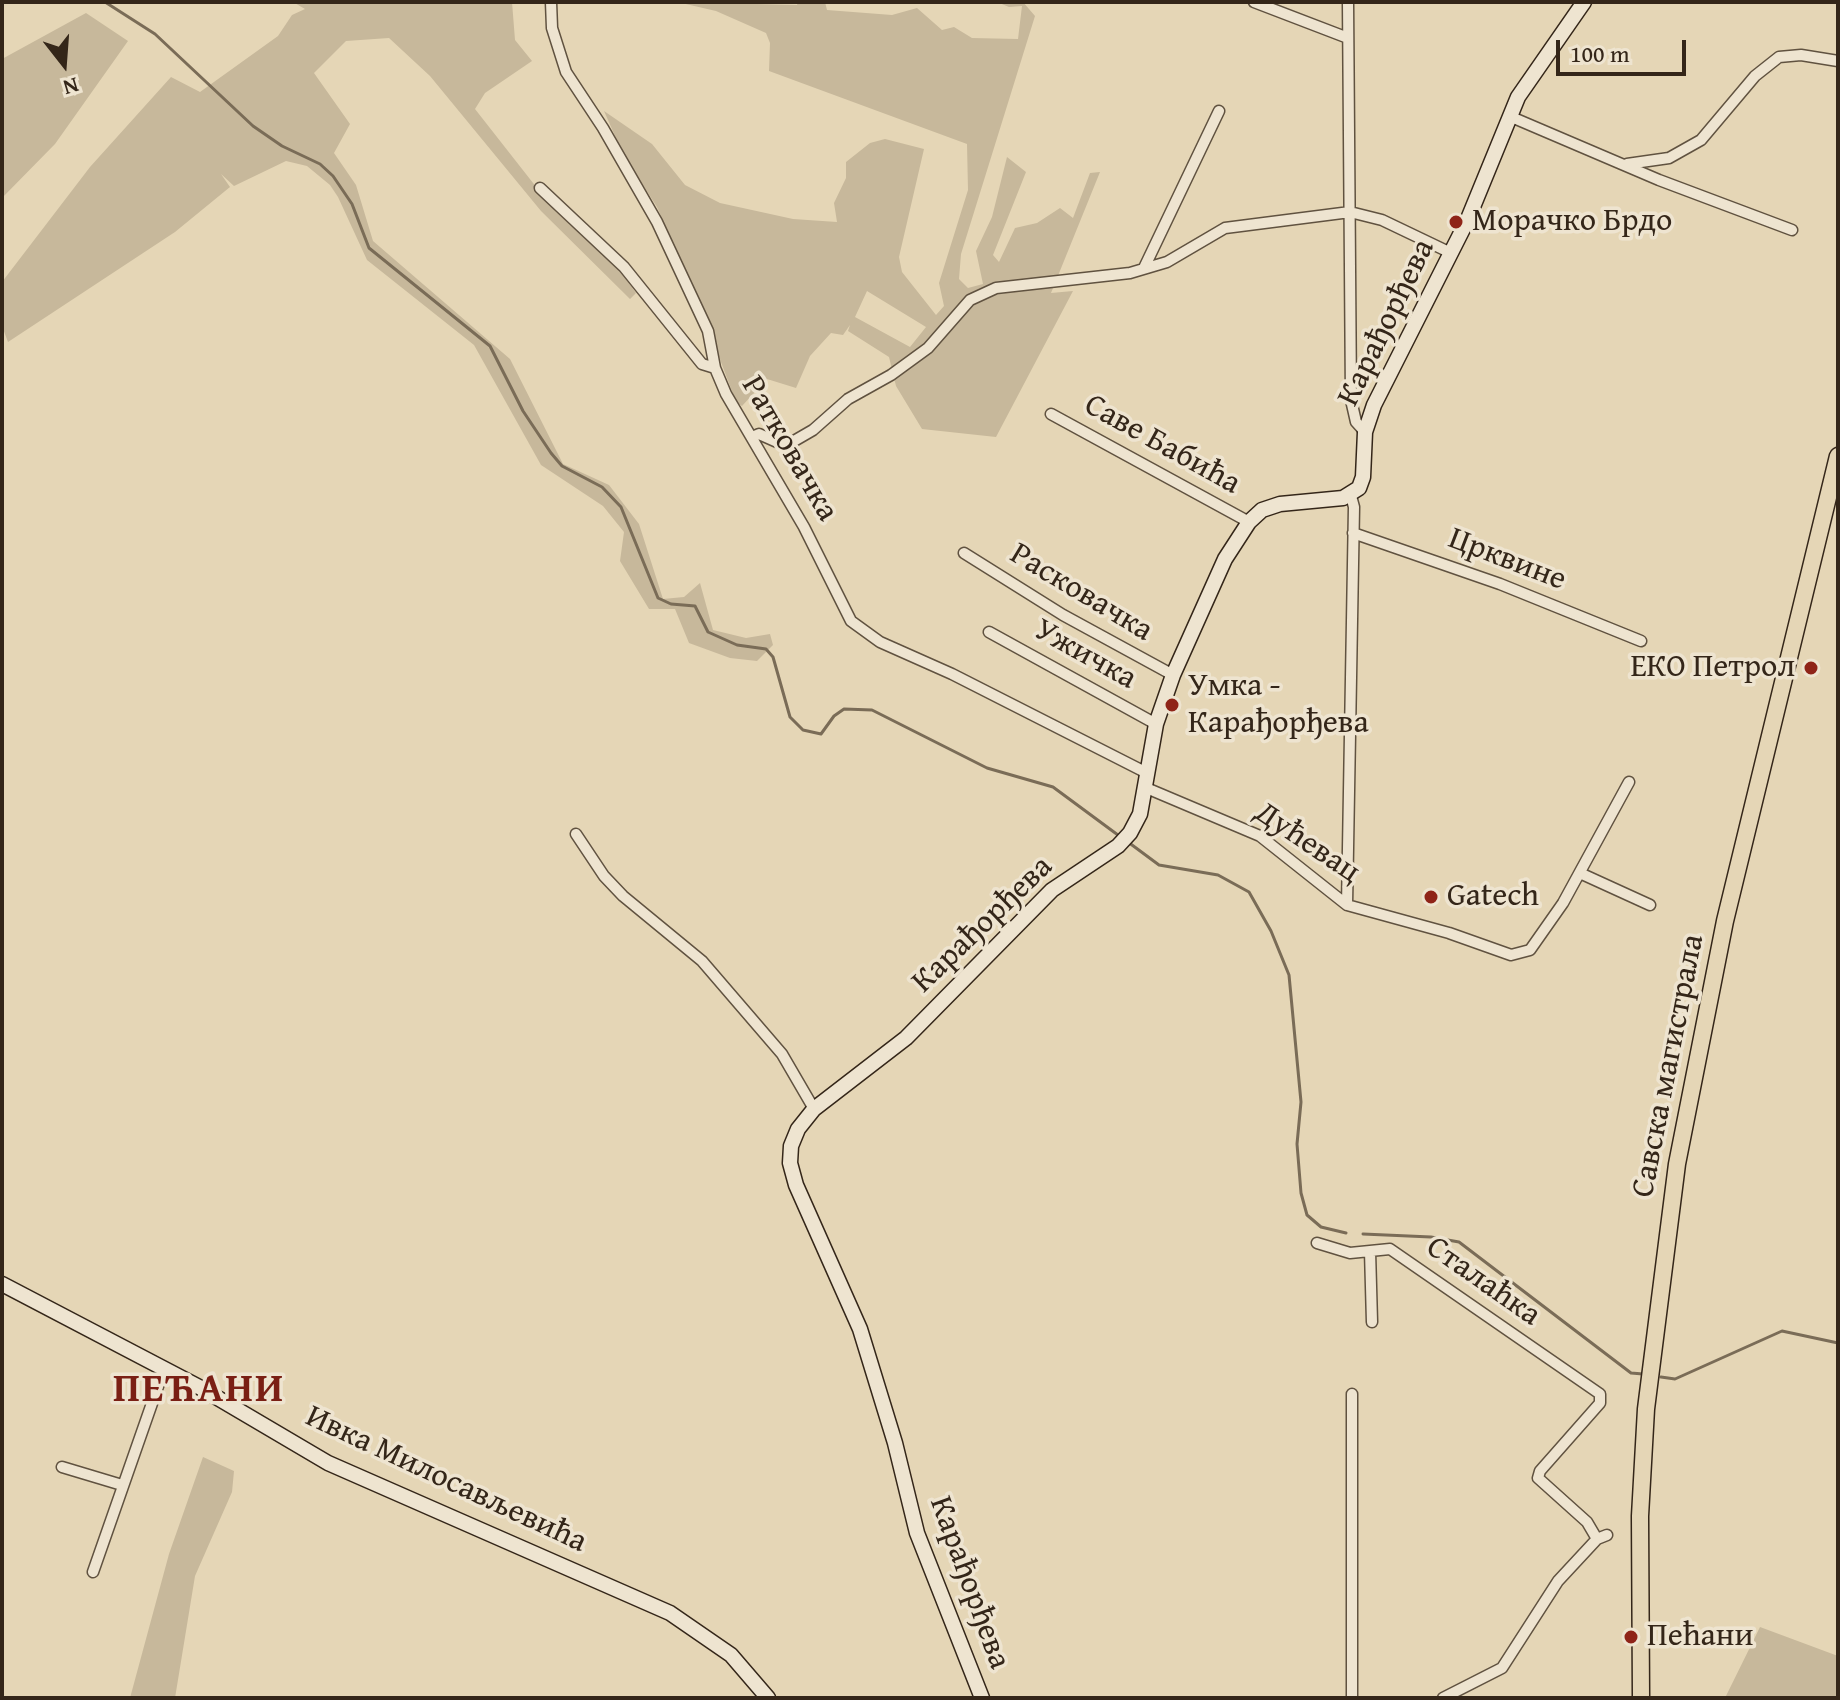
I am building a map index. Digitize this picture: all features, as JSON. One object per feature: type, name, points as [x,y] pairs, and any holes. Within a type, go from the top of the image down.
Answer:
[{"type":"main road","name":"Савска магистрала","points":[[1641,1698],[1640,1516],[1646,1409],[1677,1164],[1725,921],[1838,456]]},
{"type":"street","name":"Ратковачка","points":[[551,2],[556,47],[566,72],[603,128],[657,222],[708,331],[715,368],[804,527],[840,603],[863,631],[1145,780]]},
{"type":"street","points":[[1254,2],[1348,38]]},
{"type":"street","points":[[1348,2],[1351,400],[1356,422],[1365,432]]},
{"type":"street","name":"Карађорђева","points":[[982,1698],[917,1533],[897,1452],[860,1329],[793,1174],[791,1146],[798,1129],[814,1109],[906,1038],[1052,890],[1122,842],[1137,822],[1156,724],[1173,675],[1225,559],[1249,522],[1272,505],[1351,496],[1363,477],[1365,432],[1388,375],[1451,253],[1509,116],[1536,68],[1584,2]]},
{"type":"street","points":[[1626,164],[1669,158],[1701,140],[1755,76],[1779,57],[1801,55],[1838,61]]},
{"type":"street","points":[[1144,268],[1219,111]]},
{"type":"street","points":[[1509,116],[1792,230]]},
{"type":"street","points":[[540,188],[624,267],[702,364],[715,368]]},
{"type":"street","points":[[752,437],[759,434],[777,442],[794,441],[813,430],[848,399],[891,375],[928,348],[970,300],[996,288],[1035,286],[1144,268],[1167,262],[1225,228],[1350,212],[1382,220],[1451,253]]},
{"type":"street","name":"Саве Бабића","points":[[1051,414],[1249,522]]},
{"type":"street","points":[[1347,905],[1351,496]]},
{"type":"street","name":"Црквине","points":[[1353,533],[1500,584],[1641,641]]},
{"type":"street","name":"Расковачка","points":[[964,553],[1063,615],[1173,675]]},
{"type":"street","name":"Ужичка","points":[[989,632],[1156,724]]},
{"type":"street","name":"Дућевац","points":[[1145,780],[1260,836],[1347,905],[1449,933],[1511,955],[1522,955],[1530,950],[1582,874],[1629,782]]},
{"type":"street","points":[[576,834],[613,886],[686,945],[712,973],[782,1054],[814,1109]]},
{"type":"street","points":[[1582,874],[1650,905]]},
{"type":"street","name":"Сталаћка","points":[[1317,1243],[1350,1253],[1390,1249],[1600,1394],[1600,1403],[1540,1471],[1538,1478],[1602,1537],[1558,1581],[1512,1657],[1493,1675],[1464,1694]]},
{"type":"street","points":[[1370,1251],[1372,1322]]},
{"type":"street","name":"Ивка Милосављевића","points":[[2,1284],[164,1369],[341,1469],[670,1613],[731,1655],[768,1698]]},
{"type":"street","points":[[93,1572],[164,1369]]},
{"type":"street","points":[[1352,1394],[1352,1698]]},
{"type":"street","points":[[62,1467],[122,1485]]},
{"type":"street","points":[[1443,1698],[1464,1694]]},
{"type":"shaded area","points":[[293,2],[512,2],[515,40],[532,61],[485,93],[475,109],[555,211],[620,271],[636,293],[630,299],[541,211],[430,76],[389,38],[346,41],[314,73],[350,124],[334,153],[356,185],[373,241],[510,359],[563,464],[609,485],[639,524],[663,599],[684,597],[700,583],[713,630],[746,638],[770,634],[773,645],[757,661],[730,658],[689,643],[675,609],[649,609],[620,561],[624,532],[603,506],[541,465],[474,345],[367,260],[338,197],[330,185],[307,166],[286,161],[234,186],[221,174],[230,187],[175,232],[8,342],[2,326],[2,282],[90,167],[171,77],[200,92],[278,36],[292,15],[305,9]]},
{"type":"shaded area","points":[[677,2],[797,5],[798,2],[825,2],[827,10],[892,15],[917,8],[942,30],[954,27],[972,38],[1018,39],[1022,6],[1009,7],[997,2],[1023,2],[1035,16],[961,254],[959,279],[968,288],[983,284],[976,251],[992,217],[1007,157],[1026,172],[993,255],[999,262],[1015,228],[1037,223],[1060,208],[1073,218],[1090,173],[1100,172],[1051,293],[1073,291],[996,437],[922,429],[896,386],[889,357],[848,331],[850,325],[843,335],[831,333],[810,356],[796,388],[767,379],[742,406],[736,402],[697,298],[657,207],[623,154],[604,111],[652,144],[685,185],[720,203],[793,219],[837,222],[834,203],[846,178],[846,162],[870,143],[885,139],[924,149],[899,257],[902,272],[936,315],[944,306],[939,283],[968,190],[967,144],[769,71],[770,43],[766,33],[716,11]],"holes":[[[867,291],[926,327],[910,347],[855,317]]]},
{"type":"shaded area","points":[[86,13],[128,41],[55,144],[2,198],[2,59]]},
{"type":"shaded area","points":[[203,1457],[234,1471],[232,1492],[195,1576],[175,1698],[130,1698],[169,1554]]},
{"type":"shaded area","points":[[1760,1627],[1838,1656],[1838,1698],[1725,1698]]},
{"type":"waterway","points":[[105,2],[155,34],[253,126],[282,146],[320,164],[333,176],[352,204],[369,248],[490,346],[523,411],[551,453],[562,466],[602,487],[621,507],[658,598],[671,604],[695,606],[708,632],[737,645],[766,649],[773,657],[790,717],[803,730],[821,734],[834,716],[844,709],[872,710],[987,768],[1053,787],[1122,838]]},
{"type":"waterway","points":[[1128,842],[1159,865],[1218,875],[1249,892],[1271,931],[1289,975],[1301,1102],[1297,1144],[1301,1193],[1307,1215],[1321,1227],[1346,1233]]},
{"type":"waterway","points":[[1363,1234],[1431,1237],[1459,1242],[1631,1373],[1643,1374]]},
{"type":"waterway","points":[[1661,1377],[1675,1379],[1782,1331],[1838,1343]]},
{"type":"place","name":"Морачко Брдо","points":[[1456,222]]},
{"type":"place","name":"ЕКО Петрол","points":[[1811,668]]},
{"type":"place","name":"Умка - Карађорђева","points":[[1172,705]]},
{"type":"place","name":"Gatech","points":[[1431,897]]},
{"type":"place","name":"Пећани","points":[[1631,1637]]},
{"type":"district","name":"ПЕЋАНИ","points":[[199,1391]]}]
